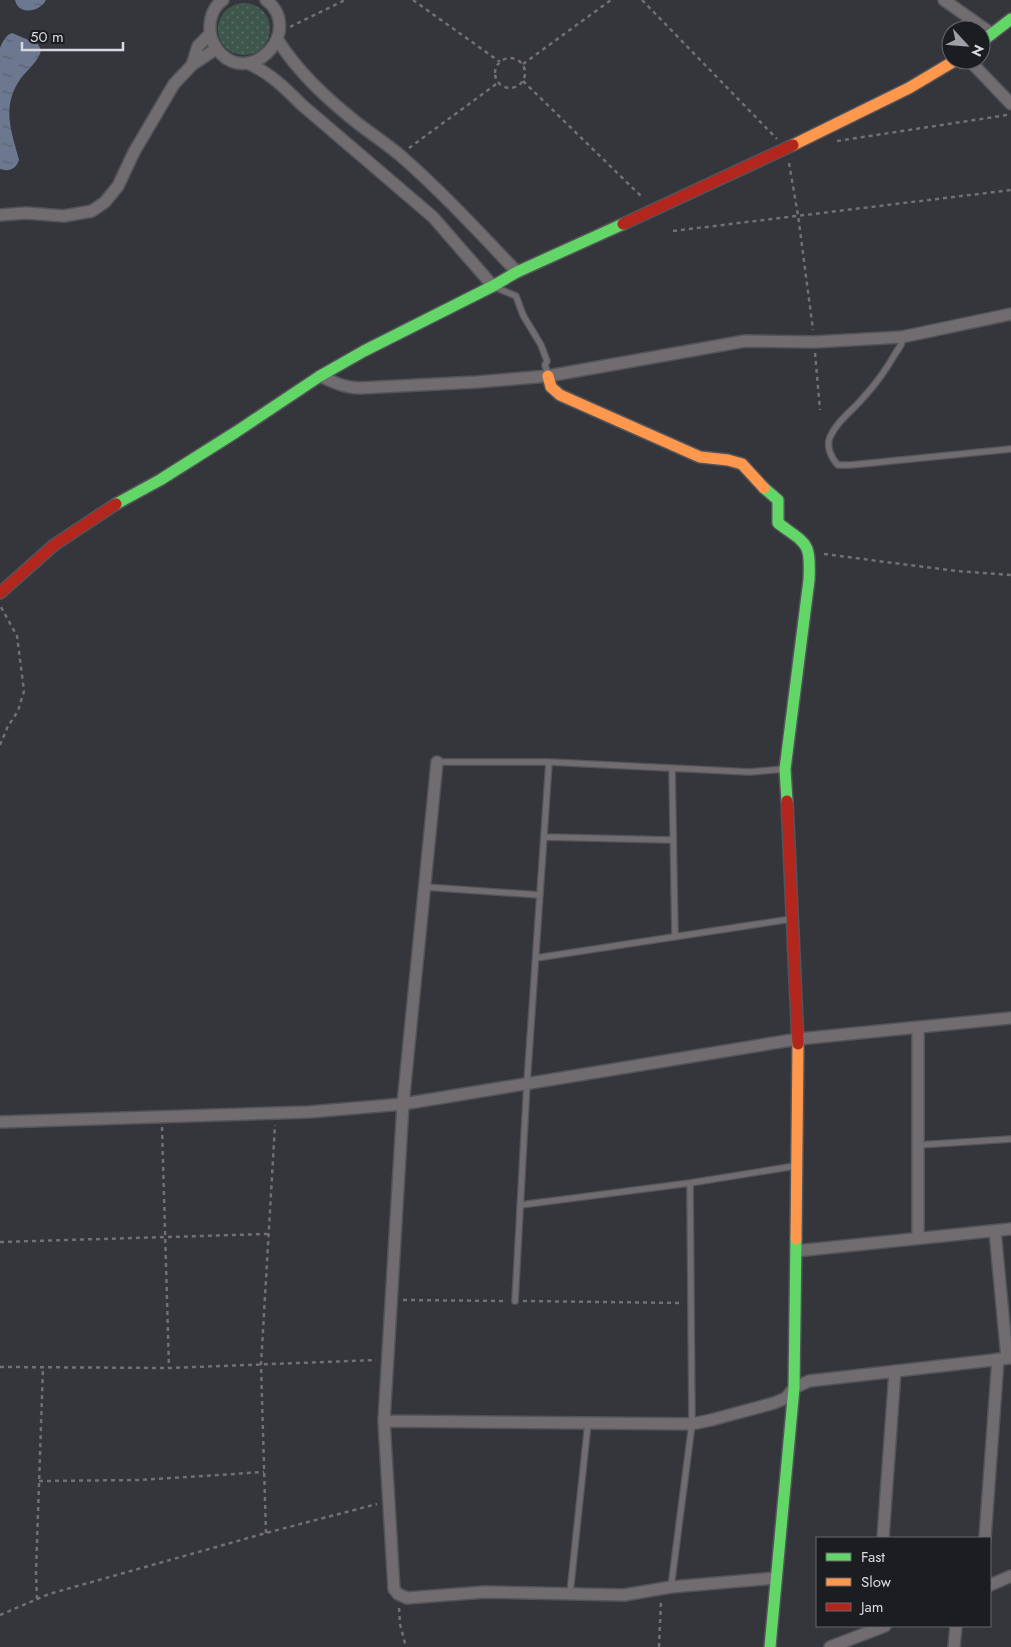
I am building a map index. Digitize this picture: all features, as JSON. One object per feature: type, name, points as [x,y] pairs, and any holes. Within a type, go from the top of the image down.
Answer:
[{"type":"street","points":[[223,0],[213,12],[210,23],[210,34],[216,49],[224,57],[235,62],[247,63],[260,69],[285,88],[433,217],[493,286]]},
{"type":"street","points":[[944,0],[992,34],[1011,19]]},
{"type":"street","points":[[247,63],[266,55],[273,48],[278,34],[279,20],[269,1]]},
{"type":"street","points":[[192,66],[198,46],[210,34]]},
{"type":"street","points":[[278,34],[300,72],[319,91],[400,155],[456,207],[517,272]]},
{"type":"street","points":[[0,215],[26,213],[64,216],[92,211],[105,202],[118,186],[134,152],[174,84],[192,66],[216,49]]},
{"type":"street","points":[[0,593],[54,545],[84,524],[120,501],[160,480],[320,376],[364,350],[493,286],[517,272],[786,149],[909,88],[941,69]]},
{"type":"street","points":[[979,70],[1011,104]]},
{"type":"street","points":[[320,376],[350,388],[477,382],[548,376],[745,341],[814,342],[902,337],[1011,314]]},
{"type":"street","points":[[548,376],[549,384],[560,395],[700,456],[718,460],[732,460],[742,464],[767,492],[778,500],[778,524],[804,542],[810,552],[809,580],[785,769],[798,1039],[794,1388],[770,1647]]},
{"type":"street","points":[[437,762],[403,1104],[384,1421],[394,1589],[403,1597],[412,1598],[485,1592],[624,1595],[666,1588],[775,1578]]},
{"type":"street","points":[[0,1122],[309,1112],[403,1104],[798,1039],[1011,1018]]},
{"type":"street","points":[[918,1028],[918,1238]]},
{"type":"street","points":[[796,1251],[1011,1229]]},
{"type":"street","points":[[985,1537],[1005,1358],[995,1231]]},
{"type":"street","points":[[384,1421],[692,1424],[774,1403],[786,1398],[794,1388],[809,1381],[1005,1358]]},
{"type":"street","points":[[883,1537],[895,1371]]},
{"type":"street","points":[[991,1585],[1011,1576]]},
{"type":"street","points":[[830,1647],[879,1627]]},
{"type":"street","points":[[954,1647],[956,1627]]},
{"type":"lane","points":[[493,286],[516,296],[523,315],[544,351],[548,376]]},
{"type":"lane","points":[[902,337],[903,343],[890,363],[863,398],[836,427],[829,439],[829,450],[833,460],[838,465],[851,465],[1011,449]]},
{"type":"lane","points":[[437,762],[549,762],[750,772],[785,769]]},
{"type":"lane","points":[[515,1301],[527,1083],[549,762]]},
{"type":"lane","points":[[672,768],[675,937]]},
{"type":"lane","points":[[544,837],[673,840]]},
{"type":"lane","points":[[424,887],[540,895]]},
{"type":"lane","points":[[536,958],[793,919]]},
{"type":"lane","points":[[918,1145],[1011,1139]]},
{"type":"lane","points":[[520,1205],[690,1183],[797,1165]]},
{"type":"lane","points":[[666,1588],[692,1424],[690,1183]]},
{"type":"lane","points":[[570,1593],[588,1423]]},
{"type":"path","points":[[278,34],[345,0]]},
{"type":"path","points":[[413,0],[500,62]]},
{"type":"path","points":[[523,64],[611,0]]},
{"type":"path","points":[[642,0],[786,149],[798,215],[814,342],[820,410]]},
{"type":"path","points":[[512,57],[517,58],[523,64],[526,73],[523,81],[516,87],[511,88],[499,82],[495,74],[500,62],[512,57]]},
{"type":"path","points":[[523,81],[655,209]]},
{"type":"path","points":[[400,155],[499,82]]},
{"type":"path","points":[[835,141],[1011,115]]},
{"type":"path","points":[[673,230],[1011,190]]},
{"type":"path","points":[[810,552],[956,571],[1011,575]]},
{"type":"path","points":[[0,606],[17,636],[24,691],[18,710],[8,726],[0,745]]},
{"type":"path","points":[[266,1533],[261,1366],[275,1113]]},
{"type":"path","points":[[162,1117],[169,1368]]},
{"type":"path","points":[[0,1242],[268,1234]]},
{"type":"path","points":[[391,1300],[692,1303]]},
{"type":"path","points":[[0,1367],[169,1368],[261,1366],[388,1359]]},
{"type":"path","points":[[37,1599],[36,1572],[44,1367]]},
{"type":"path","points":[[39,1481],[140,1480],[264,1472]]},
{"type":"path","points":[[0,1615],[49,1594],[266,1533],[389,1501]]},
{"type":"path","points":[[659,1647],[666,1588]]},
{"type":"path","points":[[403,1597],[399,1616],[406,1647]]},
{"type":"green space","points":[[244,3],[254,5],[262,11],[268,19],[270,29],[268,39],[262,47],[254,53],[244,55],[234,53],[226,47],[220,39],[218,29],[220,19],[226,11],[234,5]]},
{"type":"water","points":[[15,0],[46,0],[39,8],[24,10],[17,5]]},
{"type":"water","points":[[12,33],[38,44],[41,50],[36,61],[21,78],[11,98],[9,108],[11,128],[19,160],[14,168],[6,170],[0,169],[0,48],[4,39]]},
{"type":"traffic: fast","points":[[991,34],[1011,19]]},
{"type":"traffic: fast","points":[[116,504],[160,480],[320,376],[364,351],[517,272],[623,224]]},
{"type":"traffic: fast","points":[[764,488],[778,500],[778,523],[801,540],[808,551],[809,558],[809,580],[785,769],[787,801]]},
{"type":"traffic: fast","points":[[770,1647],[794,1388],[796,1239]]},
{"type":"traffic: slow","points":[[793,145],[909,88],[941,69]]},
{"type":"traffic: slow","points":[[548,376],[551,387],[560,395],[700,457],[728,460],[742,464],[764,488]]},
{"type":"traffic: slow","points":[[796,1239],[798,1044]]},
{"type":"traffic: jam","points":[[623,224],[793,145]]},
{"type":"traffic: jam","points":[[0,593],[54,545],[116,504]]},
{"type":"traffic: jam","points":[[787,801],[798,1044]]}]
